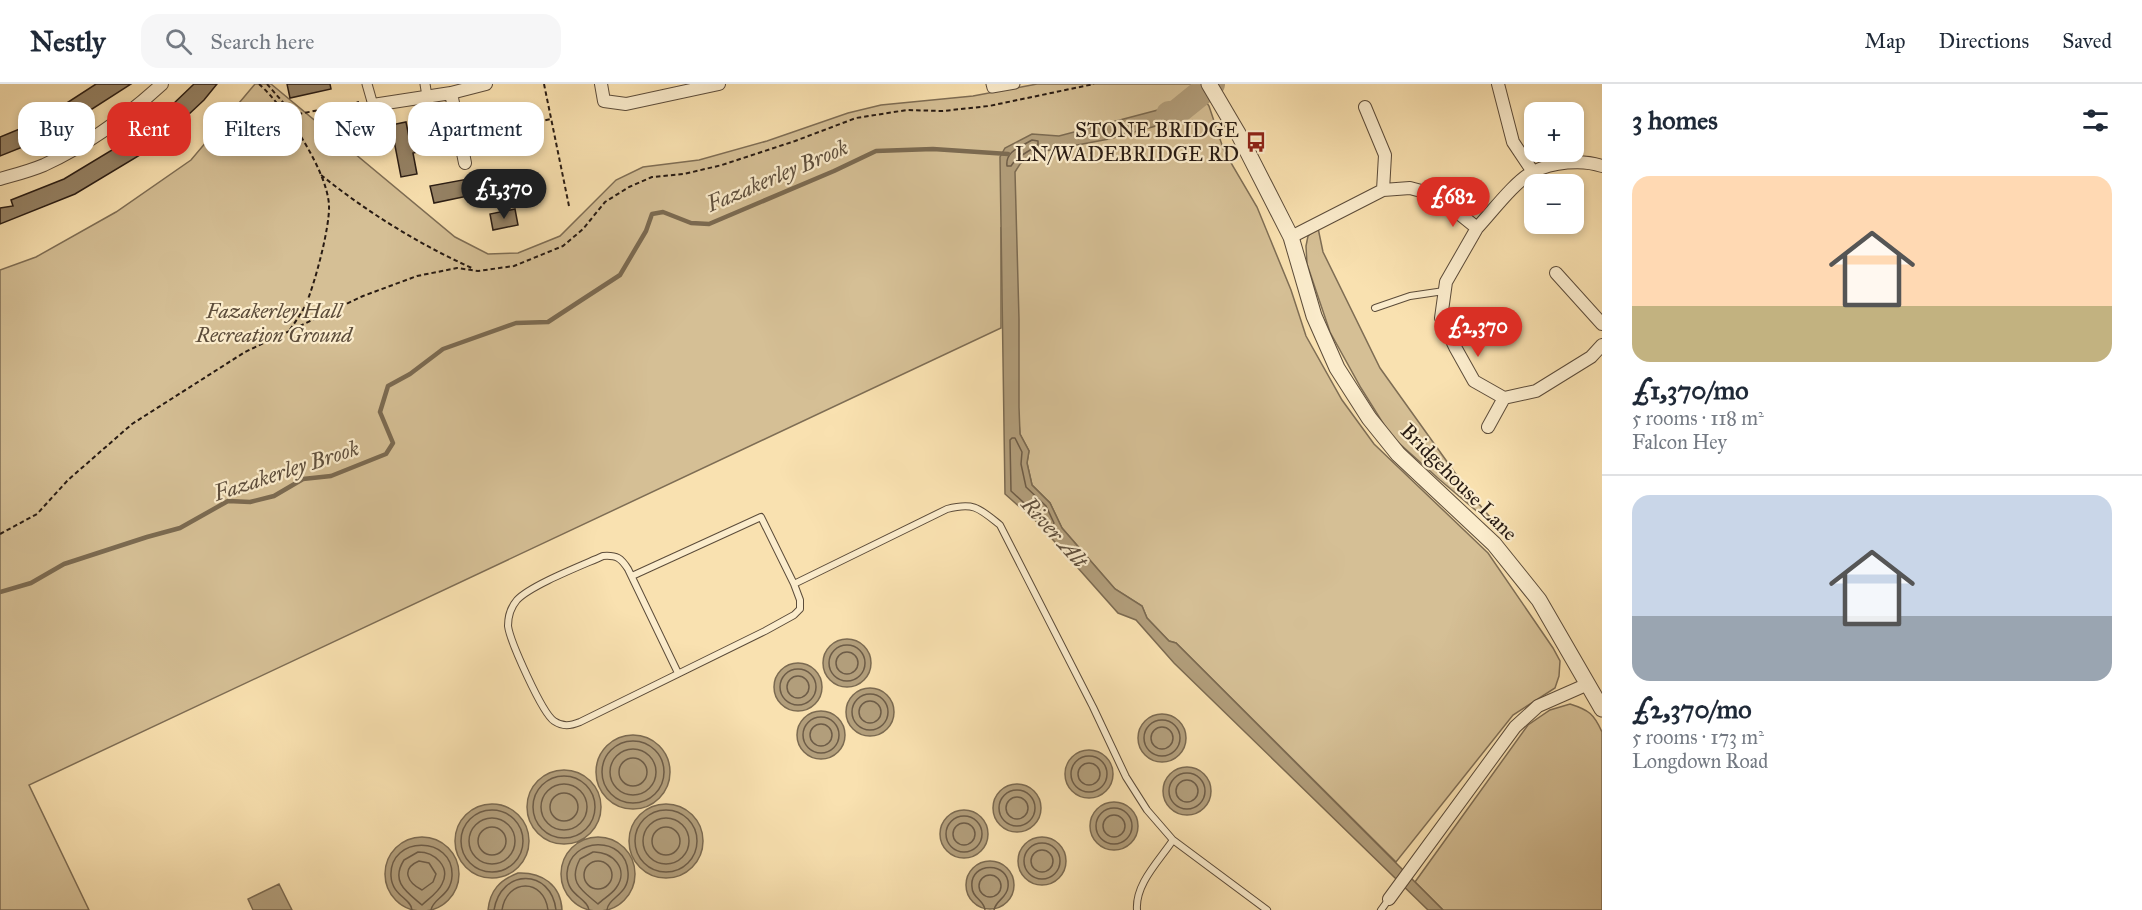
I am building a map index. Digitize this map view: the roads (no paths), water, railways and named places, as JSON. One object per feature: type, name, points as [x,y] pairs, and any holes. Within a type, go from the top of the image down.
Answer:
[{"type":"street","points":[[0,179],[43,165],[77,147],[132,111],[162,84]]},
{"type":"street","points":[[367,84],[372,102],[426,90],[451,93],[486,84]]},
{"type":"street","points":[[601,84],[604,101],[626,104],[719,84]]},
{"type":"street","points":[[991,84],[992,88],[1015,84]]},
{"type":"street","name":"Bridgehouse Lane","points":[[1209,84],[1239,135],[1292,237],[1314,316],[1337,368],[1370,418],[1398,454],[1494,544],[1539,600],[1601,705]]},
{"type":"street","points":[[1498,84],[1513,142],[1533,172]]},
{"type":"street","points":[[451,93],[465,164]]},
{"type":"street","points":[[1365,108],[1385,154],[1383,190]]},
{"type":"street","points":[[1602,166],[1569,162],[1533,172],[1513,189],[1477,228],[1446,282],[1441,318],[1474,381],[1503,398],[1536,391],[1591,357],[1602,345]]},
{"type":"street","points":[[1292,237],[1383,190],[1410,188],[1436,195],[1477,228]]},
{"type":"street","points":[[1556,273],[1602,324]]},
{"type":"street","points":[[1488,427],[1503,398]]},
{"type":"street","points":[[1389,899],[1515,727],[1538,706],[1588,684]]},
{"type":"lane","points":[[1375,308],[1410,296],[1444,291]]},
{"type":"lane","points":[[794,584],[947,508],[965,504],[978,507],[1000,525],[1126,777],[1147,810],[1173,840],[1267,910]]},
{"type":"lane","points":[[632,576],[761,516],[794,584],[800,600],[800,609],[794,615],[678,673],[570,726],[552,720],[542,705],[510,636],[508,622],[511,611],[517,600],[530,591],[603,556],[612,555],[621,558],[632,576],[678,673]]},
{"type":"lane","points":[[1137,910],[1136,897],[1173,840]]},
{"type":"lane","points":[[1381,910],[1389,899]]},
{"type":"water","points":[[1194,91],[1201,102],[1181,119],[1109,139],[1035,153],[1020,164],[1015,172],[1020,434],[1029,451],[1027,463],[1032,485],[1050,503],[1062,528],[1115,589],[1142,606],[1147,618],[1169,641],[1176,643],[1443,910],[1428,910],[1174,663],[1136,620],[1118,613],[1038,523],[1005,494],[1000,157],[1005,148],[1032,134],[1059,136],[1173,106]]},
{"type":"water","points":[[842,639],[852,639],[867,649],[871,663],[870,672],[861,683],[852,687],[842,687],[827,677],[823,668],[823,658],[833,643]]},
{"type":"water","points":[[793,663],[803,663],[818,673],[822,687],[821,696],[812,707],[803,711],[793,711],[778,701],[774,692],[774,682],[784,667]]},
{"type":"water","points":[[865,688],[875,688],[890,698],[894,712],[893,721],[884,732],[875,736],[865,736],[850,726],[846,717],[846,707],[856,692]]},
{"type":"water","points":[[816,711],[826,711],[841,721],[845,735],[844,744],[835,755],[826,759],[816,759],[801,749],[797,740],[797,730],[807,715]]},
{"type":"water","points":[[1157,714],[1167,714],[1182,724],[1186,738],[1185,747],[1176,758],[1167,762],[1157,762],[1142,752],[1138,743],[1138,733],[1148,718]]},
{"type":"water","points":[[633,735],[647,738],[659,746],[667,758],[670,772],[667,786],[659,798],[647,806],[633,809],[619,806],[607,798],[599,786],[596,772],[599,758],[607,746],[619,738]]},
{"type":"water","points":[[1084,750],[1094,750],[1109,760],[1113,774],[1112,783],[1103,794],[1094,798],[1084,798],[1069,788],[1065,779],[1065,769],[1075,754]]},
{"type":"water","points":[[1182,767],[1192,767],[1207,777],[1211,791],[1210,800],[1201,811],[1192,815],[1182,815],[1167,805],[1163,796],[1163,786],[1173,771]]},
{"type":"water","points":[[564,770],[578,773],[590,781],[598,793],[601,807],[598,821],[590,833],[578,841],[564,844],[550,841],[538,833],[530,821],[527,807],[530,793],[538,781],[550,773]]},
{"type":"water","points":[[1012,784],[1022,784],[1037,794],[1041,808],[1040,817],[1031,828],[1022,832],[1012,832],[997,822],[993,813],[993,803],[1003,788]]},
{"type":"water","points":[[1109,802],[1119,802],[1134,812],[1138,826],[1137,835],[1128,846],[1119,850],[1109,850],[1094,840],[1090,831],[1090,821],[1100,806]]},
{"type":"water","points":[[492,804],[506,807],[518,815],[526,827],[529,841],[526,855],[518,867],[506,875],[492,878],[478,875],[466,867],[458,855],[455,841],[458,827],[466,815],[478,807]]},
{"type":"water","points":[[666,804],[680,807],[692,815],[700,827],[703,841],[700,855],[692,867],[680,875],[666,878],[652,875],[640,867],[632,855],[629,841],[632,827],[640,815],[652,807]]},
{"type":"water","points":[[959,810],[969,810],[984,820],[988,834],[987,843],[978,854],[969,858],[959,858],[944,848],[940,839],[940,829],[950,814]]},
{"type":"water","points":[[422,837],[436,840],[448,848],[456,860],[459,874],[456,888],[448,900],[436,908],[422,911],[408,908],[396,900],[388,888],[385,874],[388,860],[396,848],[408,840]]},
{"type":"water","points":[[598,837],[612,840],[624,848],[632,860],[635,874],[632,888],[624,900],[612,908],[598,911],[584,908],[572,900],[564,888],[561,874],[564,860],[572,848],[584,840]]},
{"type":"water","points":[[1037,837],[1047,837],[1062,847],[1066,861],[1065,870],[1056,881],[1047,885],[1037,885],[1022,875],[1018,866],[1018,856],[1028,841]]},
{"type":"water","points":[[985,861],[995,861],[1010,871],[1014,885],[1013,894],[1004,905],[995,909],[985,909],[970,899],[966,890],[966,880],[976,865]]},
{"type":"water","points":[[518,873],[535,875],[549,882],[558,894],[562,910],[488,910],[491,897],[497,887]]},
{"type":"water","points":[[279,884],[292,910],[253,910],[248,899]]},
{"type":"waterway","name":"River Alt","points":[[1169,114],[1176,113],[1212,84]]},
{"type":"waterway","name":"Fazakerley Brook","points":[[0,592],[31,583],[64,564],[180,528],[228,501],[250,502],[274,496],[303,479],[331,476],[386,454],[393,443],[380,412],[388,386],[410,374],[443,349],[516,323],[548,322],[620,275],[646,231],[652,214],[663,212],[691,223],[709,224],[876,151],[933,149],[1008,154]]},
{"type":"place","name":"STONE BRIDGE LN/WADEBRIDGE RD","points":[[1256,142]]},
{"type":"park label","name":"Fazakerley Hall Recreation Ground","points":[[274,323]]}]
